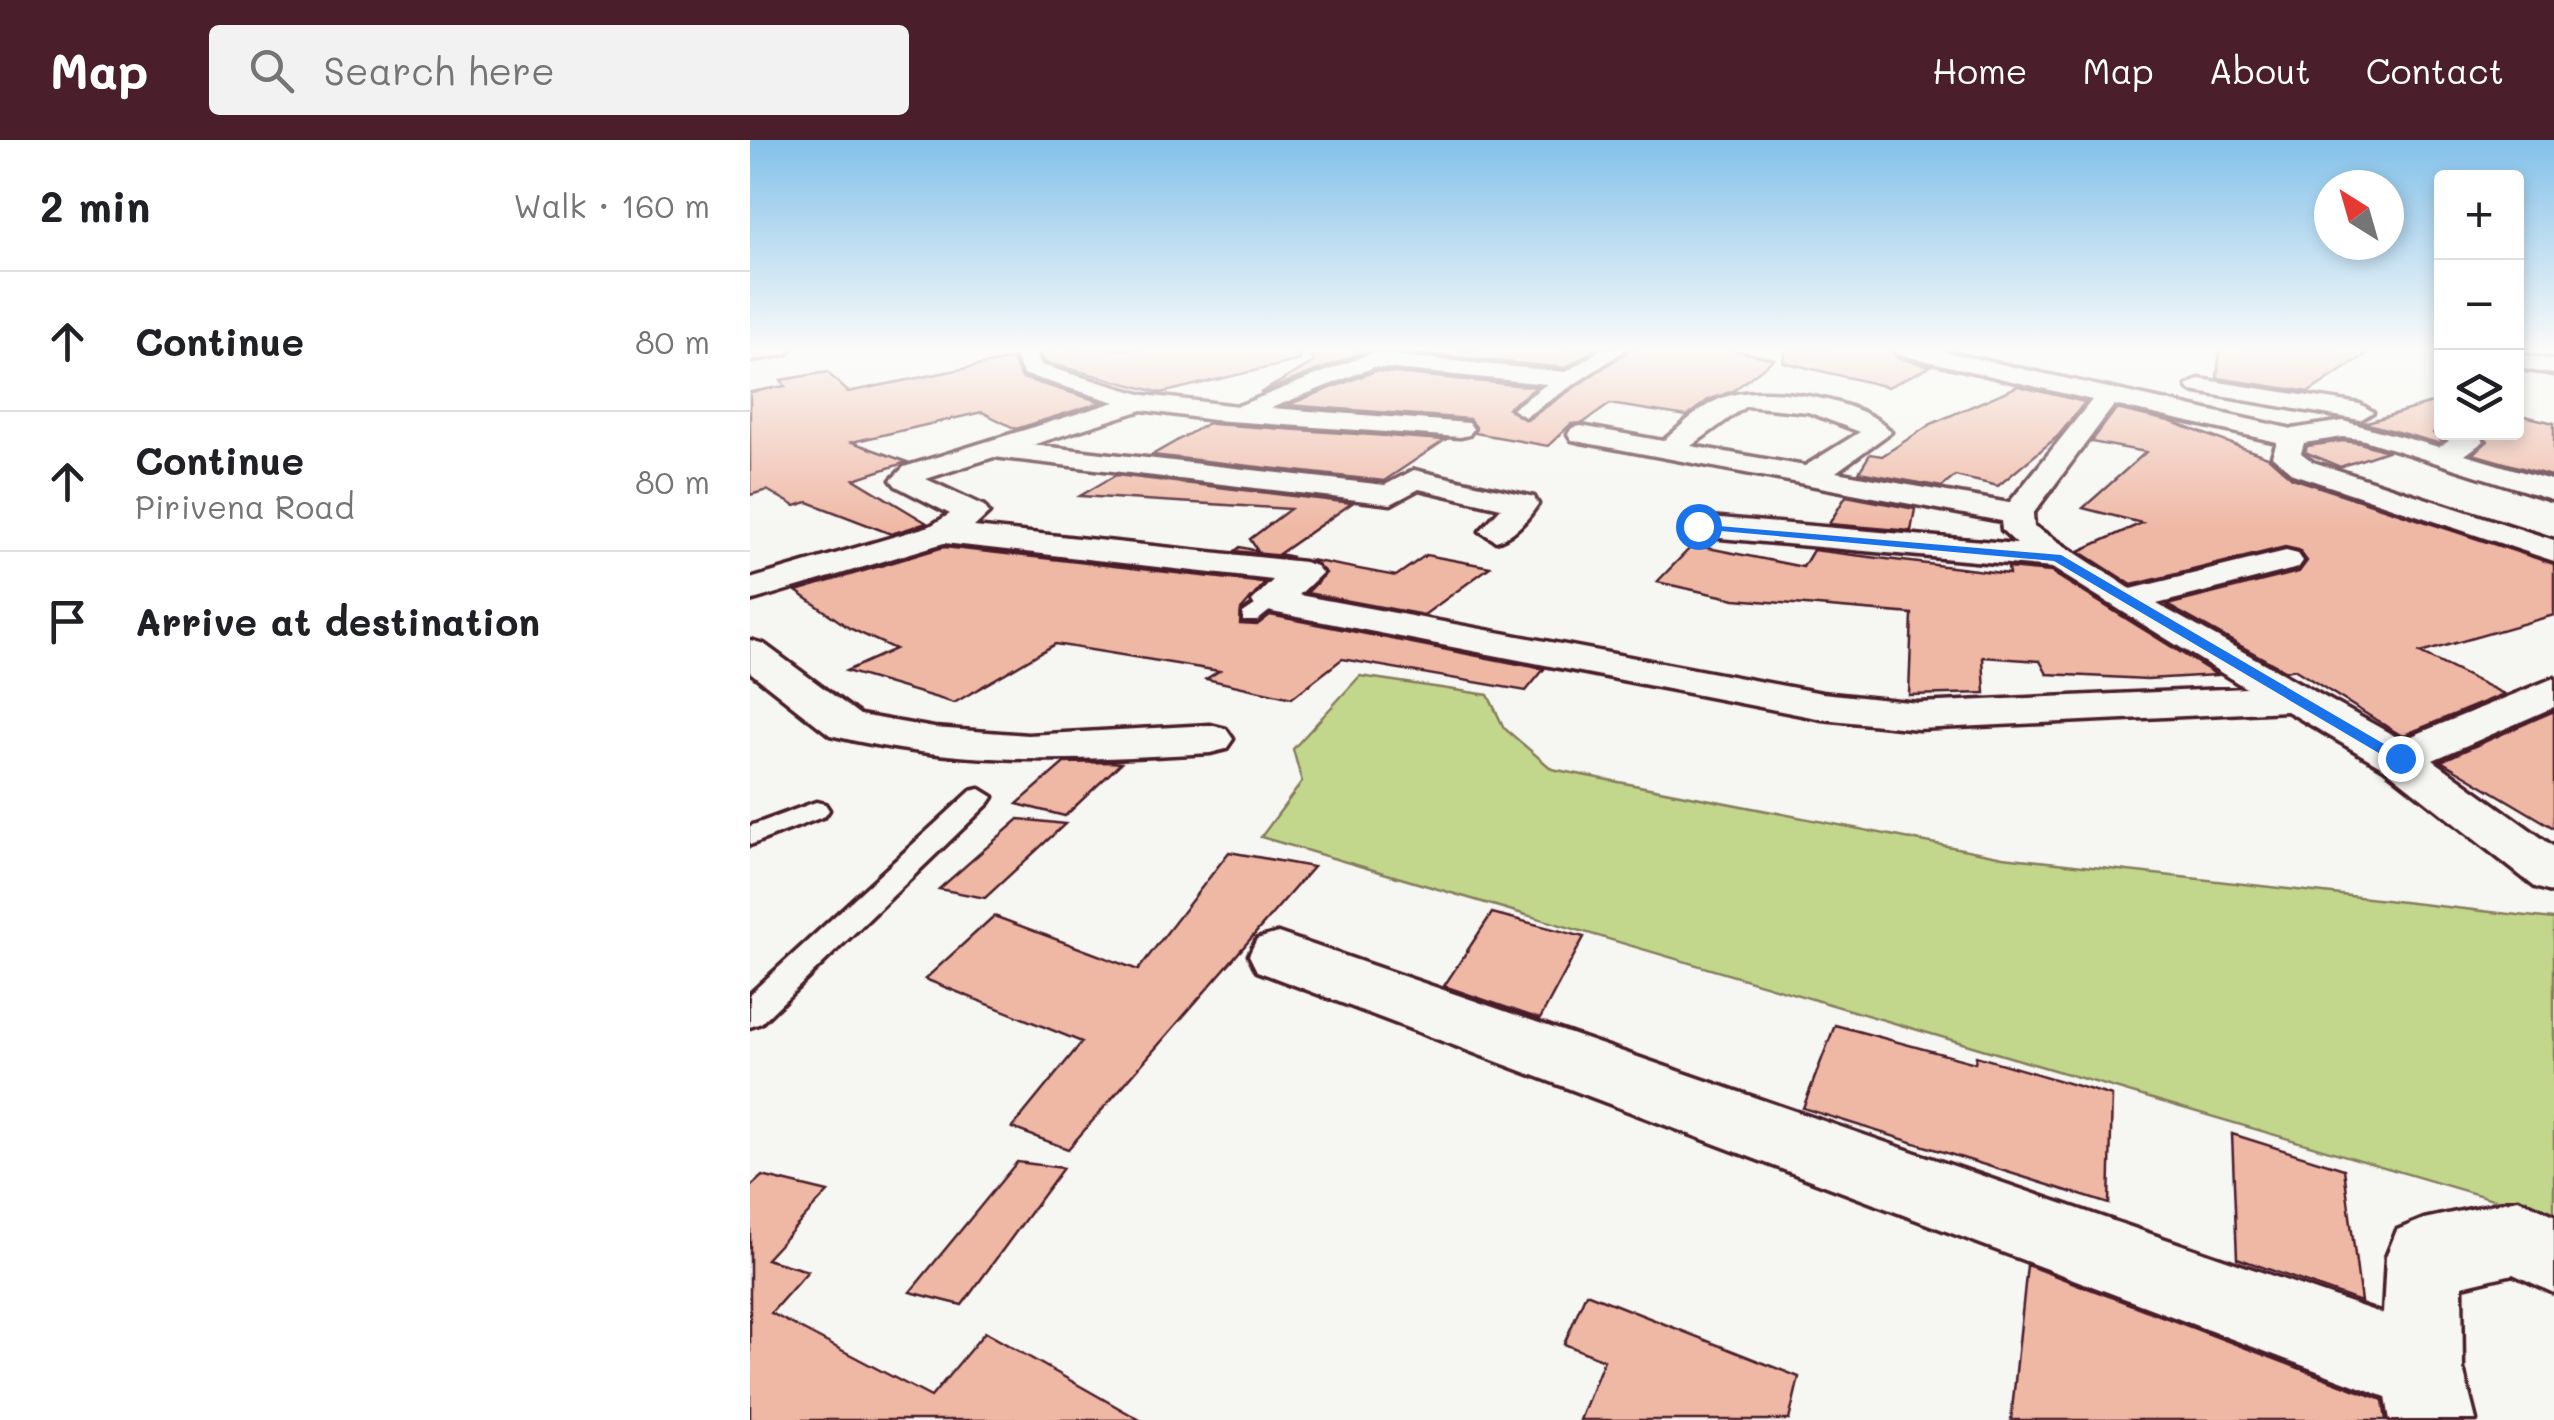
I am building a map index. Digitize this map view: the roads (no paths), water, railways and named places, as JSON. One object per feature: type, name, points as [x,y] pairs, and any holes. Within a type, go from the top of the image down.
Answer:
[{"type":"street","points":[[750,590],[942,533],[972,513],[906,480],[914,472],[1119,409]]},
{"type":"street","points":[[1190,409],[1460,429]]},
{"type":"street","points":[[1241,411],[1247,409]]},
{"type":"street","points":[[1670,450],[1723,409]]},
{"type":"street","points":[[1808,409],[1850,416],[1878,432],[1813,474]]},
{"type":"street","points":[[2088,409],[2016,514],[2018,530],[2125,600],[2400,758],[2554,874]]},
{"type":"street","points":[[2195,409],[2292,437],[2343,429],[2434,439]]},
{"type":"street","points":[[2299,409],[2434,438]]},
{"type":"street","points":[[1580,434],[2016,514]]},
{"type":"street","points":[[2292,437],[2286,456],[2303,468],[2554,551]]},
{"type":"street","points":[[2444,440],[2554,491]]},
{"type":"street","points":[[987,448],[1391,494],[1414,480],[1522,504],[1496,532]]},
{"type":"street","points":[[1698,526],[2057,558]]},
{"type":"street","points":[[942,533],[1304,573],[1260,609],[1822,706],[1918,716],[2296,698]]},
{"type":"street","points":[[2125,600],[2286,562]]},
{"type":"street","points":[[750,652],[846,726],[934,742],[1028,749],[1210,739]]},
{"type":"street","points":[[2400,758],[2554,691]]},
{"type":"street","points":[[1278,956],[2428,1395],[2424,1257],[2518,1236],[2554,1255]]},
{"type":"lane","points":[[750,1014],[980,797]]},
{"type":"lane","points":[[750,836],[816,810]]}]
